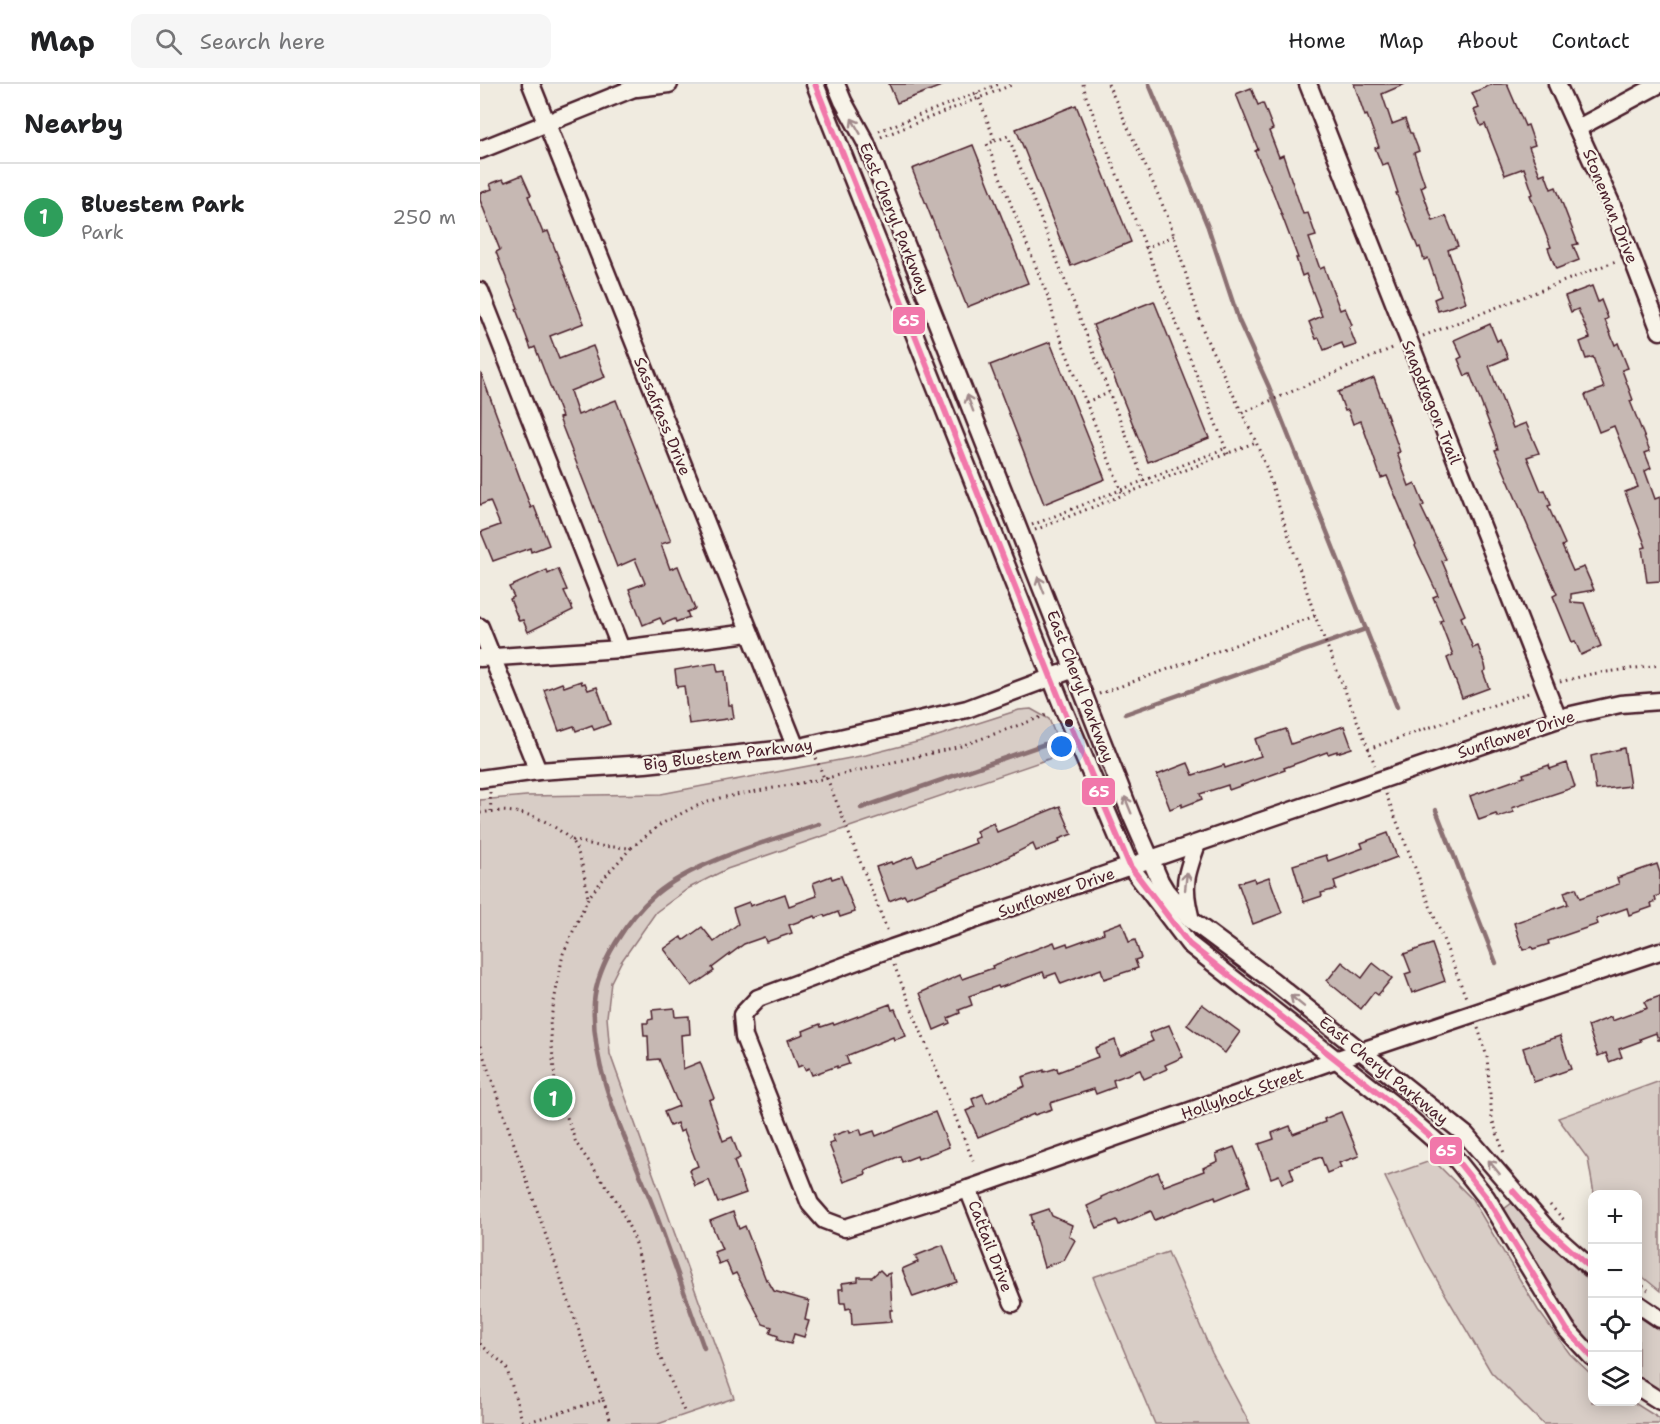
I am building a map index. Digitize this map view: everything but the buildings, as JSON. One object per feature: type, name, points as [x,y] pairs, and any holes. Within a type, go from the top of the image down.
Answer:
[{"type":"street","name":"Sassafrass Drive","points":[[531,84],[796,748]]},
{"type":"street","points":[[480,150],[640,86],[669,84]]},
{"type":"street","name":"East Cheryl Parkway","points":[[815,84],[1052,678],[1130,866],[1189,944],[1418,1124],[1455,1158],[1486,1197],[1567,1330],[1588,1353]]},
{"type":"street","name":"East Cheryl Parkway","points":[[836,84],[864,140],[1150,859],[1166,891],[1191,920],[1273,981],[1466,1135],[1547,1228],[1588,1265]]},
{"type":"street","name":"Snapdragon Trail","points":[[1308,84],[1558,719]]},
{"type":"street","name":"Stoneman Drive","points":[[1557,84],[1628,246],[1660,331]]},
{"type":"street","points":[[1578,128],[1660,84]]},
{"type":"street","points":[[480,291],[621,649]]},
{"type":"street","points":[[480,627],[486,658],[538,771]]},
{"type":"street","points":[[486,658],[621,649],[749,633]]},
{"type":"street","name":"Big Bluestem Parkway","points":[[485,784],[538,771],[645,764],[796,748],[967,709],[1074,669]]},
{"type":"street","name":"Sunflower Drive","points":[[824,1220],[810,1204],[744,1037],[742,1015],[758,998],[892,948],[1558,719],[1620,704],[1660,701]]},
{"type":"street","points":[[1191,920],[1185,897],[1186,875],[1197,844]]},
{"type":"street","name":"Hollyhock Street","points":[[824,1220],[845,1228],[1660,951]]},
{"type":"street","name":"Cattail Drive","points":[[968,1188],[1013,1303]]},
{"type":"street","points":[[1642,1307],[1660,1319]]},
{"type":"street","points":[[1642,1390],[1660,1401]]},
{"type":"path","points":[[864,140],[999,84]]},
{"type":"path","points":[[864,140],[1014,84]]},
{"type":"path","points":[[1083,84],[1145,248],[1228,454]]},
{"type":"path","points":[[1108,84],[1158,194],[1174,236],[1205,336],[1256,442],[1318,626],[1372,759]]},
{"type":"path","points":[[976,93],[995,141]]},
{"type":"path","points":[[1123,495],[987,144],[1008,136],[1146,486]]},
{"type":"path","points":[[1145,248],[1174,236]]},
{"type":"path","points":[[1429,333],[1619,260]]},
{"type":"path","points":[[1242,414],[1389,349]]},
{"type":"path","points":[[1086,402],[1110,393]]},
{"type":"path","points":[[1021,533],[1256,442]]},
{"type":"path","points":[[1021,533],[1226,448]]},
{"type":"path","points":[[1098,694],[1315,616]]},
{"type":"path","points":[[1566,680],[1660,665]]},
{"type":"path","points":[[1368,749],[1525,694]]},
{"type":"path","points":[[684,1411],[658,1352],[650,1302],[635,1240],[618,1203],[576,1143],[555,1083],[550,1023],[563,954],[588,897],[631,848],[661,824],[694,807],[754,791],[826,778],[961,746],[1047,716]]},
{"type":"path","points":[[815,756],[886,927]]},
{"type":"path","points":[[485,784],[491,811]]},
{"type":"path","points":[[1388,801],[1465,994]]},
{"type":"path","points":[[480,813],[520,812],[548,822],[572,840],[598,846],[631,848]]},
{"type":"path","points":[[572,840],[579,853],[588,897]]},
{"type":"path","points":[[896,971],[974,1163]]},
{"type":"path","points":[[1480,1035],[1486,1057],[1492,1119],[1504,1155]]},
{"type":"path","points":[[480,1046],[612,1424]]},
{"type":"path","points":[[1545,1200],[1568,1224]]},
{"type":"path","points":[[480,1344],[506,1366],[522,1423],[603,1400]]},
{"type":"shaded area","points":[[1031,709],[1049,719],[1063,754],[727,869],[689,888],[656,912],[621,962],[611,982],[607,1017],[610,1054],[734,1398],[658,1424],[480,1424],[480,800],[526,796],[661,794],[866,755],[925,740],[1019,710]]},
{"type":"shaded area","points":[[1660,1081],[1660,1291],[1642,1276],[1642,1190],[1593,1190],[1588,1159],[1558,1118]]},
{"type":"shaded area","points":[[1433,1160],[1472,1199],[1538,1310],[1570,1354],[1588,1371],[1588,1406],[1639,1406],[1660,1419],[1660,1424],[1543,1424],[1491,1372],[1427,1263],[1385,1177]]},
{"type":"shaded area","points":[[1512,1203],[1546,1241],[1588,1279],[1588,1339],[1555,1296],[1504,1209]]},
{"type":"shaded area","points":[[1168,1252],[1212,1353],[1250,1424],[1155,1424],[1093,1277]]},
{"type":"shaded area","points":[[1642,1318],[1660,1329],[1660,1392],[1642,1381]]},
{"type":"waterway","points":[[1149,84],[1208,227],[1239,321],[1269,387],[1397,707]]},
{"type":"waterway","points":[[1125,714],[1366,629]]},
{"type":"waterway","points":[[861,808],[1045,744]]},
{"type":"waterway","points":[[1436,810],[1496,963]]},
{"type":"waterway","points":[[704,1348],[660,1224],[622,1132],[604,1081],[594,1029],[596,987],[608,957],[625,929],[645,904],[672,882],[712,862],[819,824]]},
{"type":"transit line","name":"65","points":[[815,84],[1064,710],[1130,866],[1189,944],[1394,1105],[1455,1158],[1486,1197],[1567,1330],[1588,1353]]},
{"type":"transit line","name":"65","points":[[1513,1191],[1547,1229],[1588,1265]]},
{"type":"place","name":"Bluestem Park","points":[[553,1098]]}]
